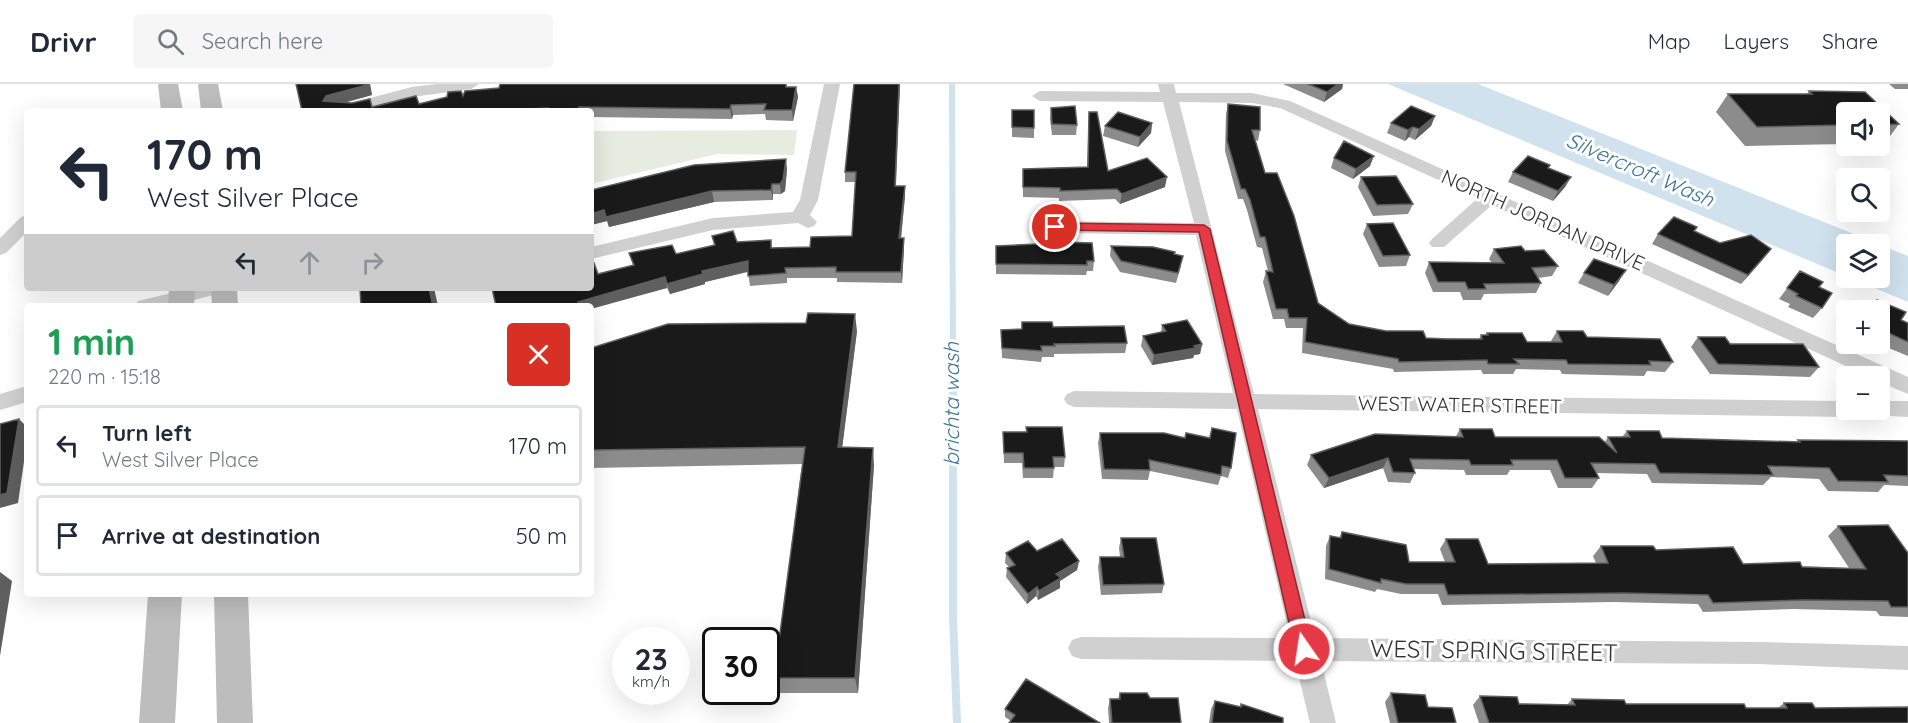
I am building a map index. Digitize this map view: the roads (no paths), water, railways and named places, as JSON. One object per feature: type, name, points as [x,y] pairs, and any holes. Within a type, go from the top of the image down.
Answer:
[{"type":"main road","points":[[168,84],[172,108]]},
{"type":"main road","points":[[208,84],[212,108]]},
{"type":"main road","points":[[157,723],[165,597]]},
{"type":"main road","points":[[231,597],[235,723]]},
{"type":"street","points":[[350,108],[412,92],[471,84]]},
{"type":"street","points":[[594,252],[713,224],[804,219],[832,84]]},
{"type":"street","points":[[1167,90],[1204,229],[1323,723]]},
{"type":"street","name":"NORTH JORDAN DRIVE","points":[[1040,96],[1167,90],[1252,98],[1284,104],[1908,386]]},
{"type":"street","points":[[1438,243],[1491,196]]},
{"type":"street","points":[[0,249],[24,224]]},
{"type":"street","points":[[1055,227],[1204,229]]},
{"type":"street","points":[[156,303],[204,291]]},
{"type":"street","points":[[0,402],[24,395]]},
{"type":"street","name":"WEST WATER STREET","points":[[1074,399],[1836,409]]},
{"type":"street","points":[[1890,409],[1908,410]]},
{"type":"street","name":"WEST SPRING STREET","points":[[1081,648],[1908,658]]},
{"type":"water","name":"Silvercroft Wash","points":[[1388,84],[1478,84],[1854,234],[1836,234],[1836,272]]},
{"type":"water","points":[[1890,249],[1908,256],[1908,302],[1875,288],[1890,288]]},
{"type":"waterway","name":"brichta wash","points":[[952,84],[953,360]]},
{"type":"waterway","name":"brichta wash","points":[[953,360],[953,616],[957,723]]}]
